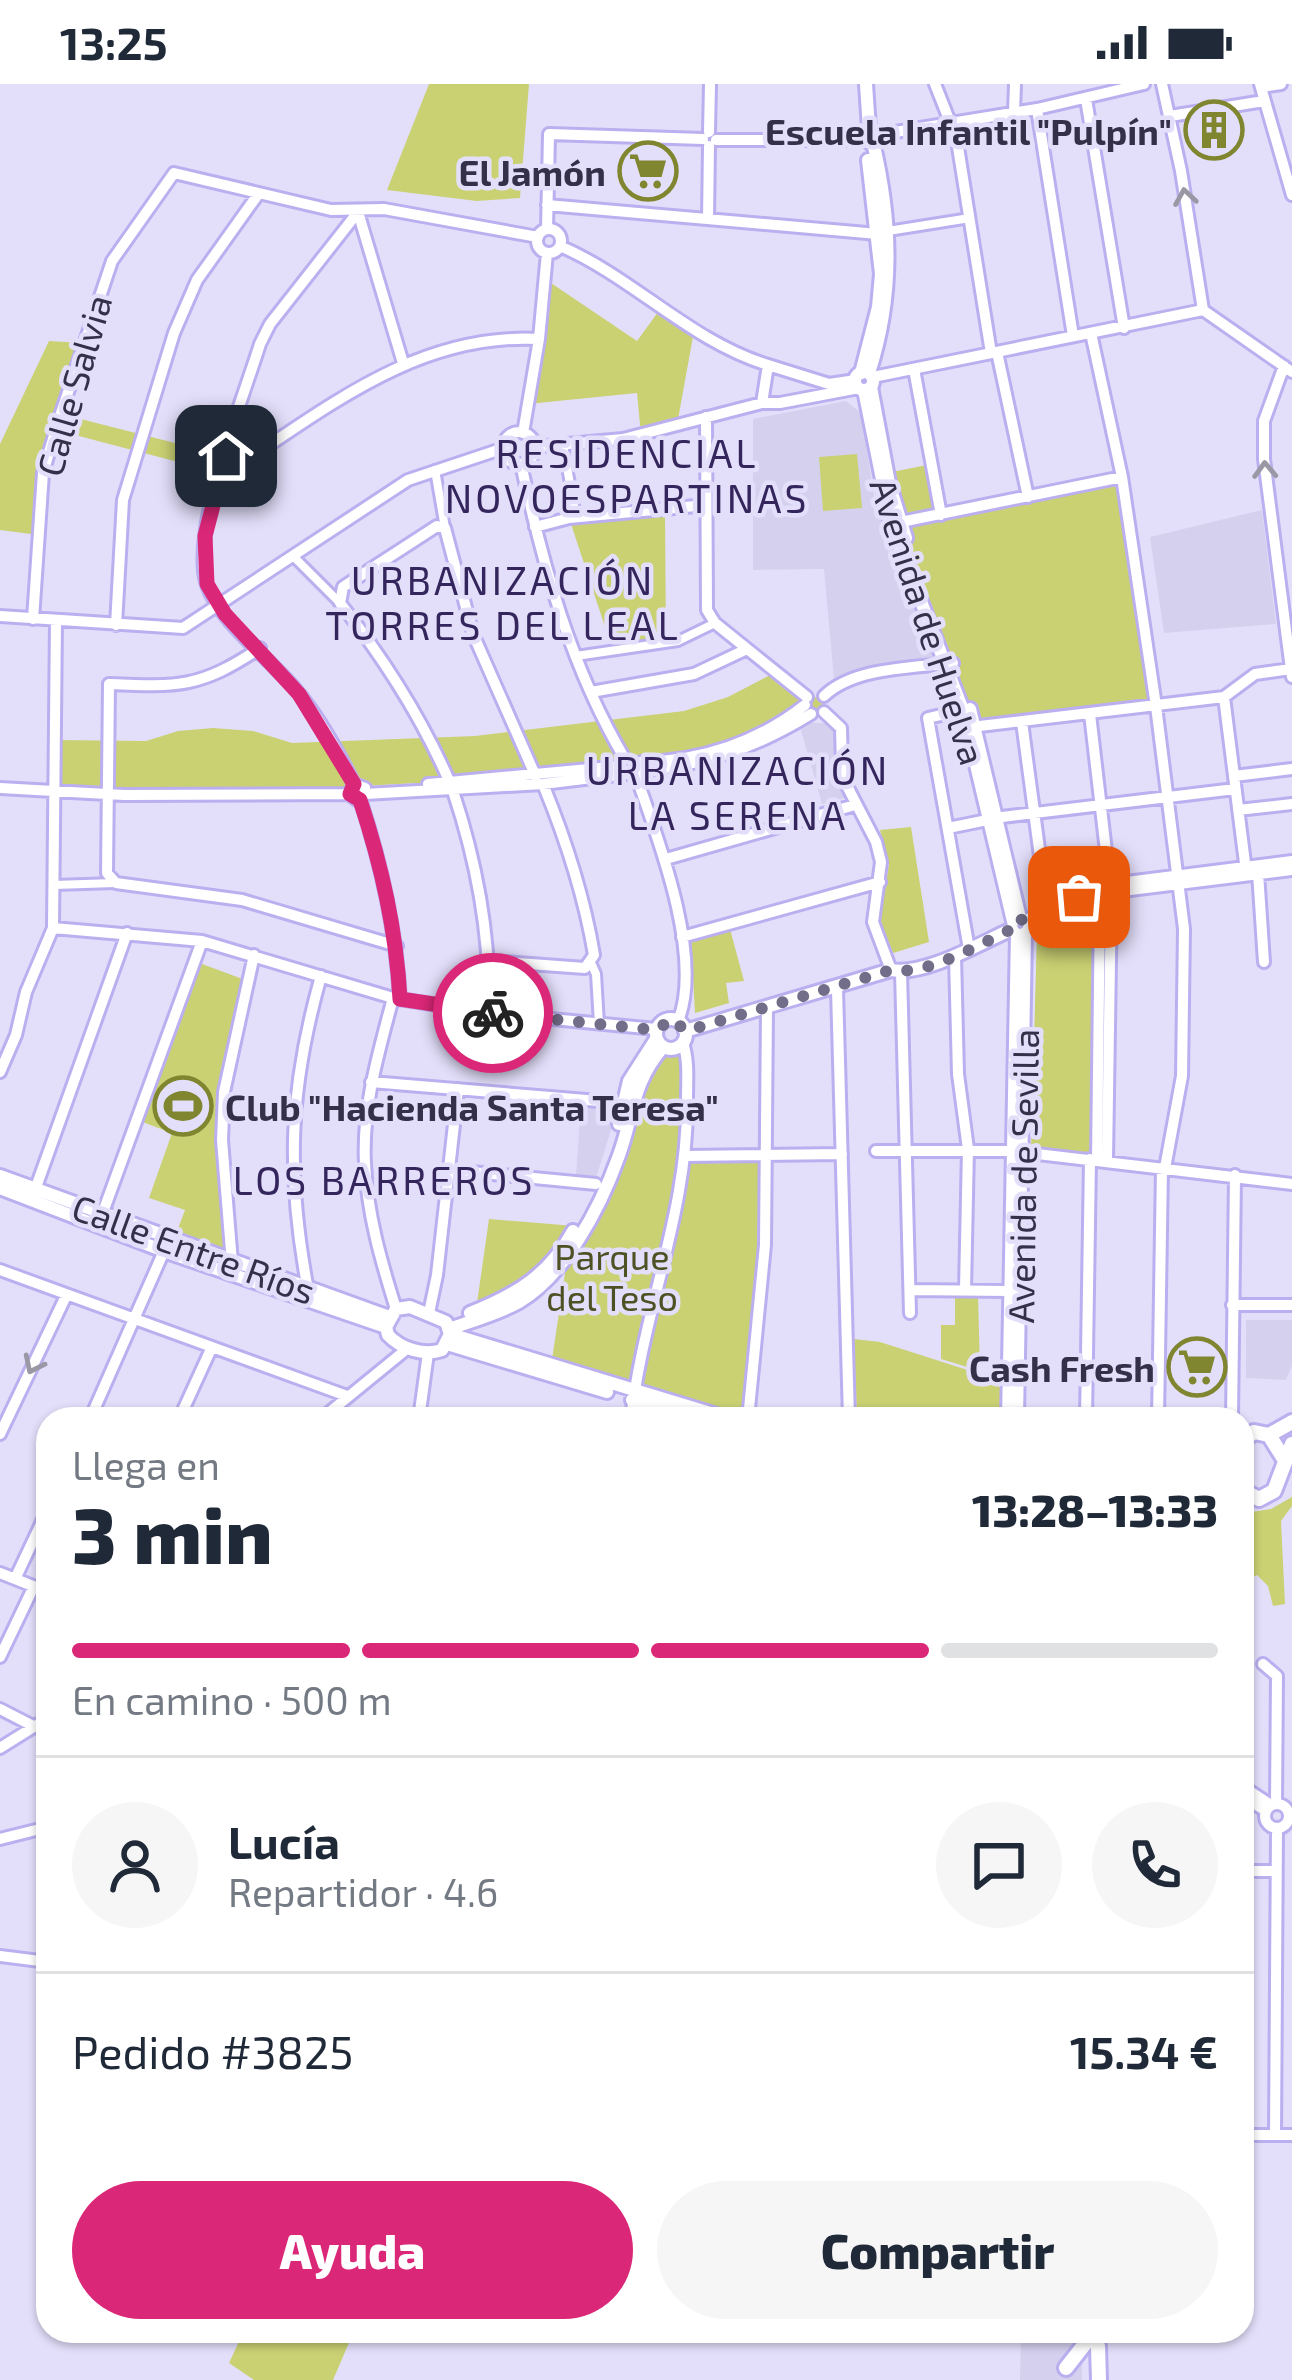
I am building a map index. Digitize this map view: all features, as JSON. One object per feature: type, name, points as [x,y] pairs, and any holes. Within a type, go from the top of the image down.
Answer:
[{"type":"main road","points":[[1255,1436],[1292,1422]]},
{"type":"main road","points":[[1255,1436],[1287,1462]]},
{"type":"main road","points":[[1254,1493],[1274,1491],[1292,1444]]},
{"type":"main road","points":[[1066,2368],[1087,2343]]},
{"type":"main road","points":[[1096,2343],[1098,2380]]},
{"type":"street","points":[[707,219],[710,84]]},
{"type":"street","name":"Avenida de Huelva","points":[[870,84],[870,137],[883,238],[865,381],[896,523],[972,727],[1020,926]]},
{"type":"street","points":[[935,84],[952,122],[994,352],[1028,497]]},
{"type":"street","points":[[1014,112],[1015,84]]},
{"type":"street","points":[[1096,84],[1088,98],[1124,328]]},
{"type":"street","points":[[547,253],[539,247],[547,205],[549,134],[870,137],[1037,109],[1144,84]]},
{"type":"street","points":[[972,727],[1225,697],[1256,674],[1292,673],[1265,488],[1264,421],[1288,369],[1203,310],[1162,84]]},
{"type":"street","points":[[1170,116],[1281,84]]},
{"type":"street","points":[[1262,91],[1292,195]]},
{"type":"street","points":[[1037,109],[1072,336]]},
{"type":"street","name":"Calle Salvia","points":[[32,619],[44,473],[112,261],[173,173],[259,193]]},
{"type":"street","points":[[116,625],[123,500],[174,333],[197,280],[259,193],[331,210],[384,209],[557,232],[560,246]]},
{"type":"street","points":[[547,205],[883,238],[970,218]]},
{"type":"street","points":[[358,212],[404,363]]},
{"type":"street","points":[[358,212],[270,324],[260,344],[209,512],[204,554],[207,584],[219,607],[313,712],[357,791],[383,870],[397,946],[396,999],[371,1082],[364,1161],[393,1341],[428,1354],[442,1350],[448,1332],[539,1277],[570,1237],[613,1148],[640,1059],[658,1039]]},
{"type":"street","points":[[547,253],[560,246]]},
{"type":"street","points":[[560,246],[737,356],[829,383],[865,381]]},
{"type":"street","points":[[523,434],[547,253]]},
{"type":"street","points":[[535,447],[623,440],[762,403],[780,404],[914,369],[1203,310]]},
{"type":"street","points":[[1070,317],[1093,333],[1121,477],[1184,929],[1182,1076],[1164,1168],[1158,1407]]},
{"type":"street","points":[[224,464],[253,456],[362,383],[404,363],[490,340],[538,339]]},
{"type":"street","points":[[762,403],[768,365]]},
{"type":"street","points":[[914,369],[941,515]]},
{"type":"street","points":[[706,417],[707,610],[715,623],[841,728],[842,766],[855,805],[877,842],[880,882],[872,922],[896,971],[907,1150],[910,1313]]},
{"type":"street","points":[[0,616],[183,628],[408,480],[503,448],[511,435],[523,434]]},
{"type":"street","points":[[523,434],[535,447]]},
{"type":"street","points":[[563,445],[576,518]]},
{"type":"street","points":[[503,448],[511,462],[521,464],[530,460],[535,447]]},
{"type":"street","points":[[521,464],[557,607],[591,692],[631,768],[666,860],[682,937],[685,1156],[633,1407]]},
{"type":"street","points":[[435,469],[473,634],[568,846],[587,909],[594,955],[585,968],[489,961]]},
{"type":"street","points":[[896,523],[1121,477]]},
{"type":"street","points":[[535,527],[576,518],[706,505]]},
{"type":"street","points":[[340,603],[343,587],[430,528],[445,528]]},
{"type":"street","points":[[295,557],[340,603],[424,723],[471,847],[489,961],[489,1000]]},
{"type":"street","points":[[1277,576],[1292,575]]},
{"type":"street","points":[[0,1070],[53,928],[56,620]]},
{"type":"street","points":[[576,656],[678,641],[715,623]]},
{"type":"street","points":[[116,883],[107,873],[110,684],[193,684],[224,673],[260,648]]},
{"type":"street","points":[[591,692],[694,674],[747,650]]},
{"type":"street","points":[[0,788],[357,791],[539,781],[631,768],[687,766],[730,755],[812,707],[827,704],[824,696],[832,688],[855,679],[950,663]]},
{"type":"street","name":"Avenida de Huelva","points":[[950,663],[972,727]]},
{"type":"street","points":[[1225,697],[1264,962]]},
{"type":"street","points":[[963,710],[928,718],[969,949]]},
{"type":"street","points":[[1087,1407],[1107,892],[1090,714]]},
{"type":"street","points":[[1022,722],[1048,915]]},
{"type":"street","points":[[948,828],[1169,796],[1292,770]]},
{"type":"street","points":[[1238,810],[1292,804]]},
{"type":"street","points":[[666,860],[855,805]]},
{"type":"street","points":[[53,928],[202,941],[396,999],[599,1024],[658,1039],[674,1049],[682,1032],[955,956],[1107,892],[1292,865]]},
{"type":"street","points":[[682,937],[880,882]]},
{"type":"street","points":[[54,885],[116,883],[242,900],[397,946]]},
{"type":"street","name":"Avenida de Sevilla","points":[[1012,1407],[1020,926]]},
{"type":"street","points":[[34,1190],[127,933]]},
{"type":"street","points":[[102,1215],[202,941]]},
{"type":"street","points":[[232,1263],[222,1140],[224,1092],[254,955]]},
{"type":"street","points":[[955,956],[958,1074],[968,1149],[965,1290]]},
{"type":"street","points":[[591,963],[599,1024]]},
{"type":"street","points":[[308,1290],[296,1218],[292,1125],[304,1036],[321,976]]},
{"type":"street","points":[[838,988],[849,1407]]},
{"type":"street","points":[[749,1407],[765,1244],[766,1008]]},
{"type":"street","points":[[448,1332],[516,1304],[547,1283],[563,1263],[618,1159],[636,1086],[665,1020],[682,1032]]},
{"type":"street","points":[[371,1082],[623,1103]]},
{"type":"street","points":[[429,1313],[458,1089]]},
{"type":"street","points":[[875,1151],[1017,1152],[1292,1184]]},
{"type":"street","name":"Avenida de Sevilla","points":[[1012,1407],[1010,1291],[1017,1152]]},
{"type":"street","points":[[685,1156],[842,1154]]},
{"type":"street","points":[[451,1170],[596,1184]]},
{"type":"street","points":[[1235,1175],[1232,1305],[1237,1407]]},
{"type":"street","name":"Calle Entre Ríos","points":[[0,1176],[390,1318]]},
{"type":"street","name":"Calle Entre Ríos","points":[[0,1188],[164,1251],[390,1318]]},
{"type":"street","points":[[96,1407],[164,1251]]},
{"type":"street","points":[[0,1270],[346,1396]]},
{"type":"street","points":[[910,1290],[1010,1291]]},
{"type":"street","points":[[0,1434],[66,1296]]},
{"type":"street","points":[[1232,1305],[1292,1305]]},
{"type":"street","points":[[390,1318],[429,1313]]},
{"type":"street","points":[[429,1313],[448,1332],[664,1407]]},
{"type":"street","points":[[335,1407],[407,1348]]},
{"type":"street","points":[[184,1407],[211,1349]]},
{"type":"street","points":[[421,1407],[428,1354]]},
{"type":"street","points":[[634,1396],[680,1407]]},
{"type":"street","points":[[1274,1491],[1292,1490]]},
{"type":"street","points":[[15,1579],[36,1534]]},
{"type":"street","points":[[0,1573],[34,1586],[0,1657]]},
{"type":"street","points":[[1263,1664],[1276,1676],[1267,1822],[1287,1826]]},
{"type":"street","points":[[0,1709],[35,1727]]},
{"type":"street","points":[[0,1748],[35,1727]]},
{"type":"street","points":[[1254,1795],[1271,1807]]},
{"type":"street","points":[[1254,1801],[1287,1808],[1276,1871],[1274,2134]]},
{"type":"street","points":[[0,1839],[36,1829]]},
{"type":"street","points":[[1254,1871],[1276,1871]]},
{"type":"street","points":[[0,1956],[36,1960]]},
{"type":"street","points":[[1278,1976],[1292,1977]]},
{"type":"street","points":[[1276,2063],[1292,2063]]},
{"type":"street","points":[[1254,2134],[1292,2134]]},
{"type":"shaded area","points":[[846,401],[861,413],[875,502],[911,587],[907,597],[913,597],[937,660],[882,663],[834,679],[824,569],[753,570],[753,419]]},
{"type":"shaded area","points":[[1262,510],[1276,624],[1164,633],[1150,537]]},
{"type":"shaded area","points":[[811,723],[825,723],[836,733],[836,769],[845,798],[822,804],[801,730]]},
{"type":"shaded area","points":[[581,1106],[618,1108],[596,1178],[576,1175]]},
{"type":"shaded area","points":[[1246,1320],[1292,1320],[1292,1365],[1286,1380],[1246,1378]]},
{"type":"shaded area","points":[[1021,2343],[1082,2343],[1082,2380],[1020,2380]]},
{"type":"green space","points":[[429,84],[529,84],[520,198],[477,201],[387,190]]},
{"type":"green space","points":[[545,279],[637,341],[661,308],[694,331],[677,425],[641,435],[637,393],[528,404]]},
{"type":"green space","points":[[49,341],[84,343],[61,414],[226,456],[220,473],[56,430],[43,473],[39,535],[0,530],[0,444]]},
{"type":"green space","points":[[857,454],[862,508],[823,511],[819,457]]},
{"type":"green space","points":[[932,464],[941,514],[1122,477],[1156,706],[977,726],[900,522],[887,473]]},
{"type":"green space","points":[[665,509],[666,643],[613,651],[569,518]]},
{"type":"green space","points":[[776,672],[807,698],[822,697],[824,708],[813,713],[806,704],[730,747],[641,762],[631,756],[622,763],[536,777],[361,786],[359,797],[349,788],[55,791],[56,740],[146,741],[178,731],[213,728],[253,731],[292,743],[475,736],[684,711],[728,697]]},
{"type":"green space","points":[[911,827],[929,942],[893,953],[880,920],[889,864],[880,830]]},
{"type":"green space","points":[[1097,908],[1094,1155],[1031,1149],[1037,933]]},
{"type":"green space","points":[[730,929],[744,981],[726,983],[729,1003],[695,1013],[691,940]]},
{"type":"green space","name":"Club \"Hacienda Santa Teresa\"","points":[[194,961],[248,981],[224,1092],[232,1263],[173,1242],[185,1210],[149,1198],[172,1133],[137,1120]]},
{"type":"green space","name":"Parque del Teso","points":[[683,1043],[685,1156],[634,1392],[551,1366],[563,1263],[618,1159],[636,1086],[668,1049]]},
{"type":"green space","points":[[688,1160],[760,1161],[756,1278],[744,1407],[711,1407],[641,1387],[676,1238]]},
{"type":"green space","points":[[489,1219],[575,1226],[556,1259],[476,1310]]},
{"type":"green space","points":[[955,1295],[978,1295],[980,1371],[941,1359],[941,1325],[955,1325]]},
{"type":"green space","points":[[854,1339],[880,1342],[1002,1381],[1002,1407],[857,1407]]},
{"type":"green space","points":[[1292,1497],[1292,1506],[1281,1521],[1285,1604],[1273,1606],[1268,1586],[1254,1577],[1254,1512],[1271,1509]]},
{"type":"green space","points":[[238,2343],[349,2343],[333,2380],[254,2380],[229,2363]]},
{"type":"way so far","points":[[493,1013],[656,1030],[672,1019],[686,1031],[891,970],[901,972],[955,956],[1012,929],[1016,919],[1025,920],[1079,897]]},
{"type":"place","name":"Escuela Infantil \"Pulpín\"","points":[[1214,130]]},
{"type":"place","name":"El Jamón","points":[[648,171]]},
{"type":"place","name":"Club \"Hacienda Santa Teresa\"","points":[[183,1106]]},
{"type":"place","name":"Cash Fresh","points":[[1197,1367]]},
{"type":"district","name":"RESIDENCIAL NOVOESPARTINAS","points":[[627,474]]},
{"type":"district","name":"URBANIZACIÓN TORRES DEL LEAL","points":[[503,602]]},
{"type":"district","name":"URBANIZACIÓN LA SERENA","points":[[738,792]]},
{"type":"district","name":"LOS BARREROS","points":[[384,1179]]},
{"type":"route","points":[[226,456],[205,536],[207,584],[225,614],[299,694],[354,784],[350,794],[360,800],[383,870],[400,999],[493,1013]]}]
